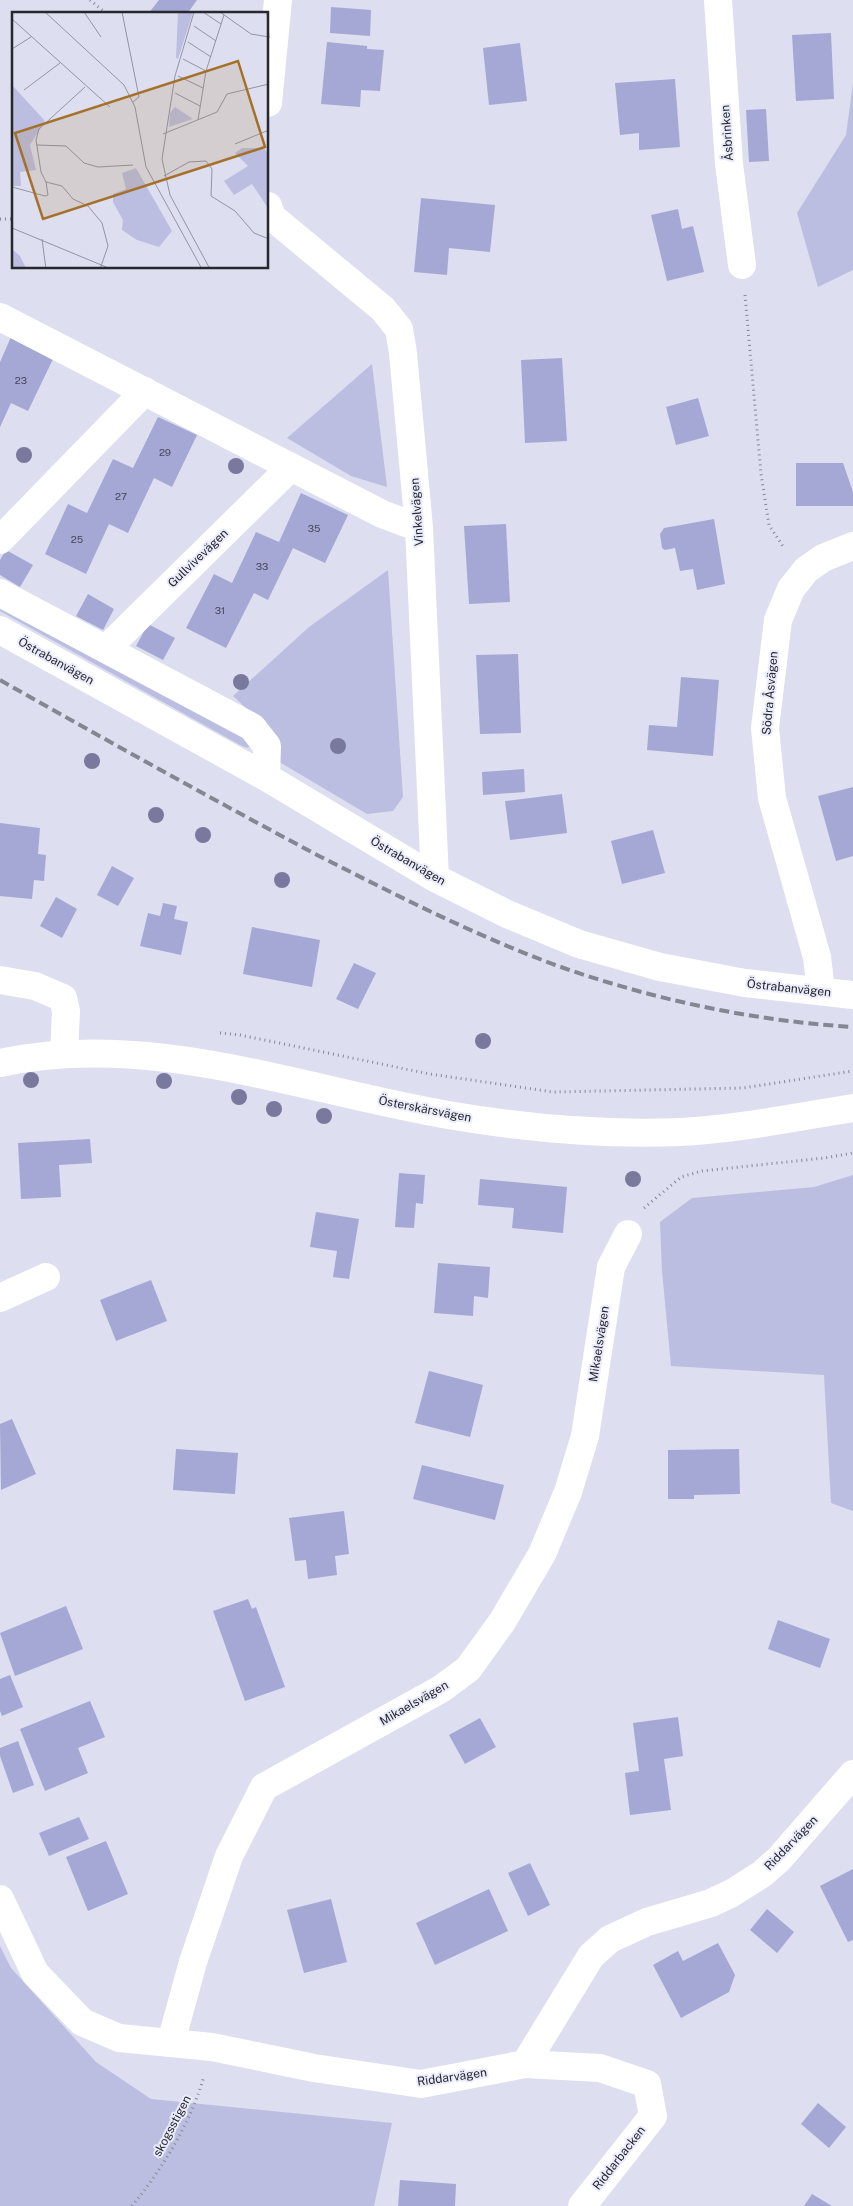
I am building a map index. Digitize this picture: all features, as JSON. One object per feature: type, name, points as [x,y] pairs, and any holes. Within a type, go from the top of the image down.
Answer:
[{"type":"street","points":[[269,94],[278,0]]},
{"type":"street","name":"Åsbrinken","points":[[718,0],[729,164],[742,265]]},
{"type":"street","name":"Vinkelvägen","points":[[269,209],[272,217],[383,309],[398,329],[403,353],[419,528],[435,878]]},
{"type":"street","points":[[0,317],[382,514],[419,528]]},
{"type":"street","points":[[0,540],[145,391]]},
{"type":"street","name":"Gullvivevägen","points":[[106,649],[291,467]]},
{"type":"street","name":"Södra Åsvägen","points":[[821,991],[817,957],[772,798],[765,728],[778,620],[791,589],[806,570],[823,558],[853,546]]},
{"type":"street","points":[[0,592],[252,727],[267,746],[266,777]]},
{"type":"street","name":"Östrabanvägen","points":[[0,630],[266,777],[435,878],[507,914],[597,949],[660,967],[735,982],[853,995]]},
{"type":"street","points":[[0,980],[36,986],[63,998],[66,1011],[64,1054]]},
{"type":"street","name":"Österskärsvägen","points":[[0,1063],[64,1054],[115,1053],[216,1065],[448,1115],[549,1128],[601,1131],[682,1132],[746,1125],[853,1108]]},
{"type":"street","name":"Mikaelsvägen","points":[[171,2042],[193,1962],[229,1856],[264,1787],[441,1690],[468,1669],[502,1622],[542,1554],[568,1492],[585,1436],[611,1267],[628,1234]]},
{"type":"street","points":[[0,1298],[46,1277]]},
{"type":"street","name":"Riddarvägen","points":[[0,1899],[35,1973],[82,2022],[119,2038],[212,2046],[314,2068],[420,2084],[525,2064],[591,1956],[610,1939],[647,1922],[711,1903],[732,1893],[762,1874],[779,1859],[853,1774]]},
{"type":"street","name":"Riddarbacken","points":[[525,2064],[600,2068],[647,2084],[653,2116],[582,2206]]},
{"type":"path","points":[[90,0],[105,12]]},
{"type":"path","points":[[742,265],[761,474],[769,526],[789,556],[806,570]]},
{"type":"path","points":[[212,1032],[240,1035],[430,1074],[553,1092],[743,1088],[853,1071]]},
{"type":"path","points":[[628,1234],[644,1208],[681,1177],[702,1171],[824,1158],[853,1153]]},
{"type":"path","name":"skogsstigen","points":[[132,2206],[146,2189],[196,2102],[212,2046]]},
{"type":"shaded area","points":[[853,83],[853,270],[818,287],[797,213],[846,135]]},
{"type":"shaded area","points":[[372,364],[387,487],[351,476],[287,438]]},
{"type":"shaded area","points":[[388,570],[403,797],[393,811],[367,814],[271,757],[278,738],[233,696],[309,627]]},
{"type":"shaded area","points":[[0,599],[251,742],[250,746],[247,748],[240,745],[0,611]]},
{"type":"shaded area","points":[[853,1175],[853,1511],[831,1503],[824,1375],[671,1366],[662,1271],[660,1222],[692,1198],[814,1187]]},
{"type":"shaded area","points":[[0,1946],[11,1968],[96,2062],[151,2099],[392,2123],[374,2206],[0,2206]]},
{"type":"building","points":[[159,0],[197,0],[188,12],[150,12]]},
{"type":"building","points":[[331,7],[371,10],[370,36],[330,33]]},
{"type":"building","points":[[831,33],[834,99],[796,101],[792,35]]},
{"type":"building","points":[[327,42],[367,46],[367,49],[384,50],[380,91],[361,90],[360,107],[321,104]]},
{"type":"building","points":[[520,43],[527,101],[489,105],[483,48]]},
{"type":"building","points":[[675,79],[680,147],[639,150],[639,133],[620,135],[615,83]]},
{"type":"building","points":[[766,109],[769,161],[749,162],[746,110]]},
{"type":"building","points":[[421,198],[495,205],[490,252],[449,248],[447,275],[414,272]]},
{"type":"building","points":[[678,209],[682,229],[693,226],[704,272],[667,281],[651,215]]},
{"type":"building","points":[[11,337],[54,357],[28,411],[11,403],[0,427],[0,362]]},
{"type":"building","points":[[562,358],[567,441],[525,443],[521,360]]},
{"type":"building","points":[[698,398],[709,436],[676,445],[666,407]]},
{"type":"building","points":[[158,417],[197,435],[172,487],[154,478],[128,533],[109,524],[86,574],[45,554],[68,504],[87,513],[113,459],[133,468]]},
{"type":"building","points":[[796,463],[843,463],[853,492],[853,506],[796,506]]},
{"type":"building","points":[[301,493],[348,515],[325,563],[293,548],[268,600],[254,593],[226,648],[186,628],[214,574],[232,583],[256,532],[279,542]]},
{"type":"building","points":[[714,519],[725,584],[697,590],[693,569],[680,571],[675,548],[665,550],[662,548],[660,534],[664,528]]},
{"type":"building","points":[[506,524],[510,602],[469,604],[464,526]]},
{"type":"building","points":[[6,550],[33,565],[20,587],[0,575],[0,560]]},
{"type":"building","points":[[88,594],[114,609],[103,630],[76,616]]},
{"type":"building","points":[[148,624],[175,638],[163,660],[136,646]]},
{"type":"building","points":[[518,654],[521,733],[480,734],[476,655]]},
{"type":"building","points":[[681,677],[719,680],[713,756],[647,750],[649,725],[677,727]]},
{"type":"building","points":[[524,769],[525,792],[483,795],[482,772]]},
{"type":"building","points":[[853,787],[853,856],[836,861],[818,796]]},
{"type":"building","points":[[562,794],[567,833],[510,840],[505,801]]},
{"type":"building","points":[[0,823],[40,828],[38,854],[46,855],[44,881],[34,880],[32,899],[0,896]]},
{"type":"building","points":[[653,830],[665,873],[622,884],[611,841]]},
{"type":"building","points":[[112,866],[134,878],[118,906],[97,895]]},
{"type":"building","points":[[56,897],[77,909],[62,938],[40,926]]},
{"type":"building","points":[[163,903],[177,906],[174,919],[188,922],[181,955],[140,946],[148,913],[160,916]]},
{"type":"building","points":[[252,927],[320,940],[312,987],[243,974]]},
{"type":"building","points":[[354,963],[376,973],[358,1009],[336,999]]},
{"type":"building","points":[[90,1139],[92,1163],[59,1165],[61,1197],[21,1199],[18,1143]]},
{"type":"building","points":[[399,1173],[425,1175],[423,1204],[416,1203],[414,1228],[395,1227]]},
{"type":"building","points":[[480,1179],[567,1187],[563,1233],[512,1228],[514,1208],[478,1205]]},
{"type":"building","points":[[316,1212],[359,1219],[349,1279],[333,1277],[337,1251],[310,1247]]},
{"type":"building","points":[[438,1263],[490,1267],[488,1298],[474,1296],[473,1316],[434,1313]]},
{"type":"building","points":[[151,1280],[167,1321],[116,1341],[100,1300]]},
{"type":"building","points":[[429,1371],[483,1385],[470,1437],[415,1423]]},
{"type":"building","points":[[12,1419],[36,1474],[1,1490],[0,1424]]},
{"type":"building","points":[[176,1449],[238,1453],[235,1494],[173,1490]]},
{"type":"building","points":[[739,1449],[740,1494],[694,1495],[694,1499],[668,1499],[668,1450]]},
{"type":"building","points":[[422,1465],[504,1485],[495,1520],[413,1499]]},
{"type":"building","points":[[344,1511],[349,1554],[335,1556],[337,1575],[308,1579],[306,1560],[295,1561],[289,1518]]},
{"type":"building","points":[[248,1599],[252,1609],[256,1607],[285,1687],[245,1701],[213,1611]]},
{"type":"building","points":[[66,1606],[83,1649],[15,1676],[0,1633]]},
{"type":"building","points":[[778,1620],[830,1639],[820,1668],[768,1649]]},
{"type":"building","points":[[10,1675],[23,1707],[2,1716],[0,1711],[0,1679]]},
{"type":"building","points":[[90,1701],[105,1737],[78,1748],[88,1773],[45,1791],[20,1729]]},
{"type":"building","points":[[678,1717],[683,1756],[664,1759],[671,1810],[630,1815],[625,1773],[639,1771],[633,1723]]},
{"type":"building","points":[[480,1718],[496,1747],[465,1764],[449,1735]]},
{"type":"building","points":[[18,1741],[34,1785],[13,1793],[0,1756],[0,1748]]},
{"type":"building","points":[[79,1817],[89,1839],[49,1856],[39,1833]]},
{"type":"building","points":[[106,1841],[128,1894],[88,1911],[66,1857]]},
{"type":"building","points":[[530,1863],[550,1905],[528,1916],[508,1873]]},
{"type":"building","points":[[853,1869],[853,1940],[848,1942],[820,1886]]},
{"type":"building","points":[[489,1889],[508,1931],[435,1965],[416,1923]]},
{"type":"building","points":[[331,1899],[347,1962],[304,1973],[287,1910]]},
{"type":"building","points":[[767,1909],[794,1932],[777,1953],[750,1930]]},
{"type":"building","points":[[718,1943],[735,1975],[729,1992],[681,2018],[653,1965],[678,1951],[683,1961]]},
{"type":"building","points":[[818,2103],[846,2127],[829,2148],[801,2124]]},
{"type":"building","points":[[400,2180],[456,2184],[455,2206],[398,2206]]},
{"type":"building","points":[[812,2194],[832,2206],[804,2206]]},
{"type":"railway","points":[[0,680],[319,856],[499,943],[596,979],[669,999],[779,1020],[853,1027]]}]
